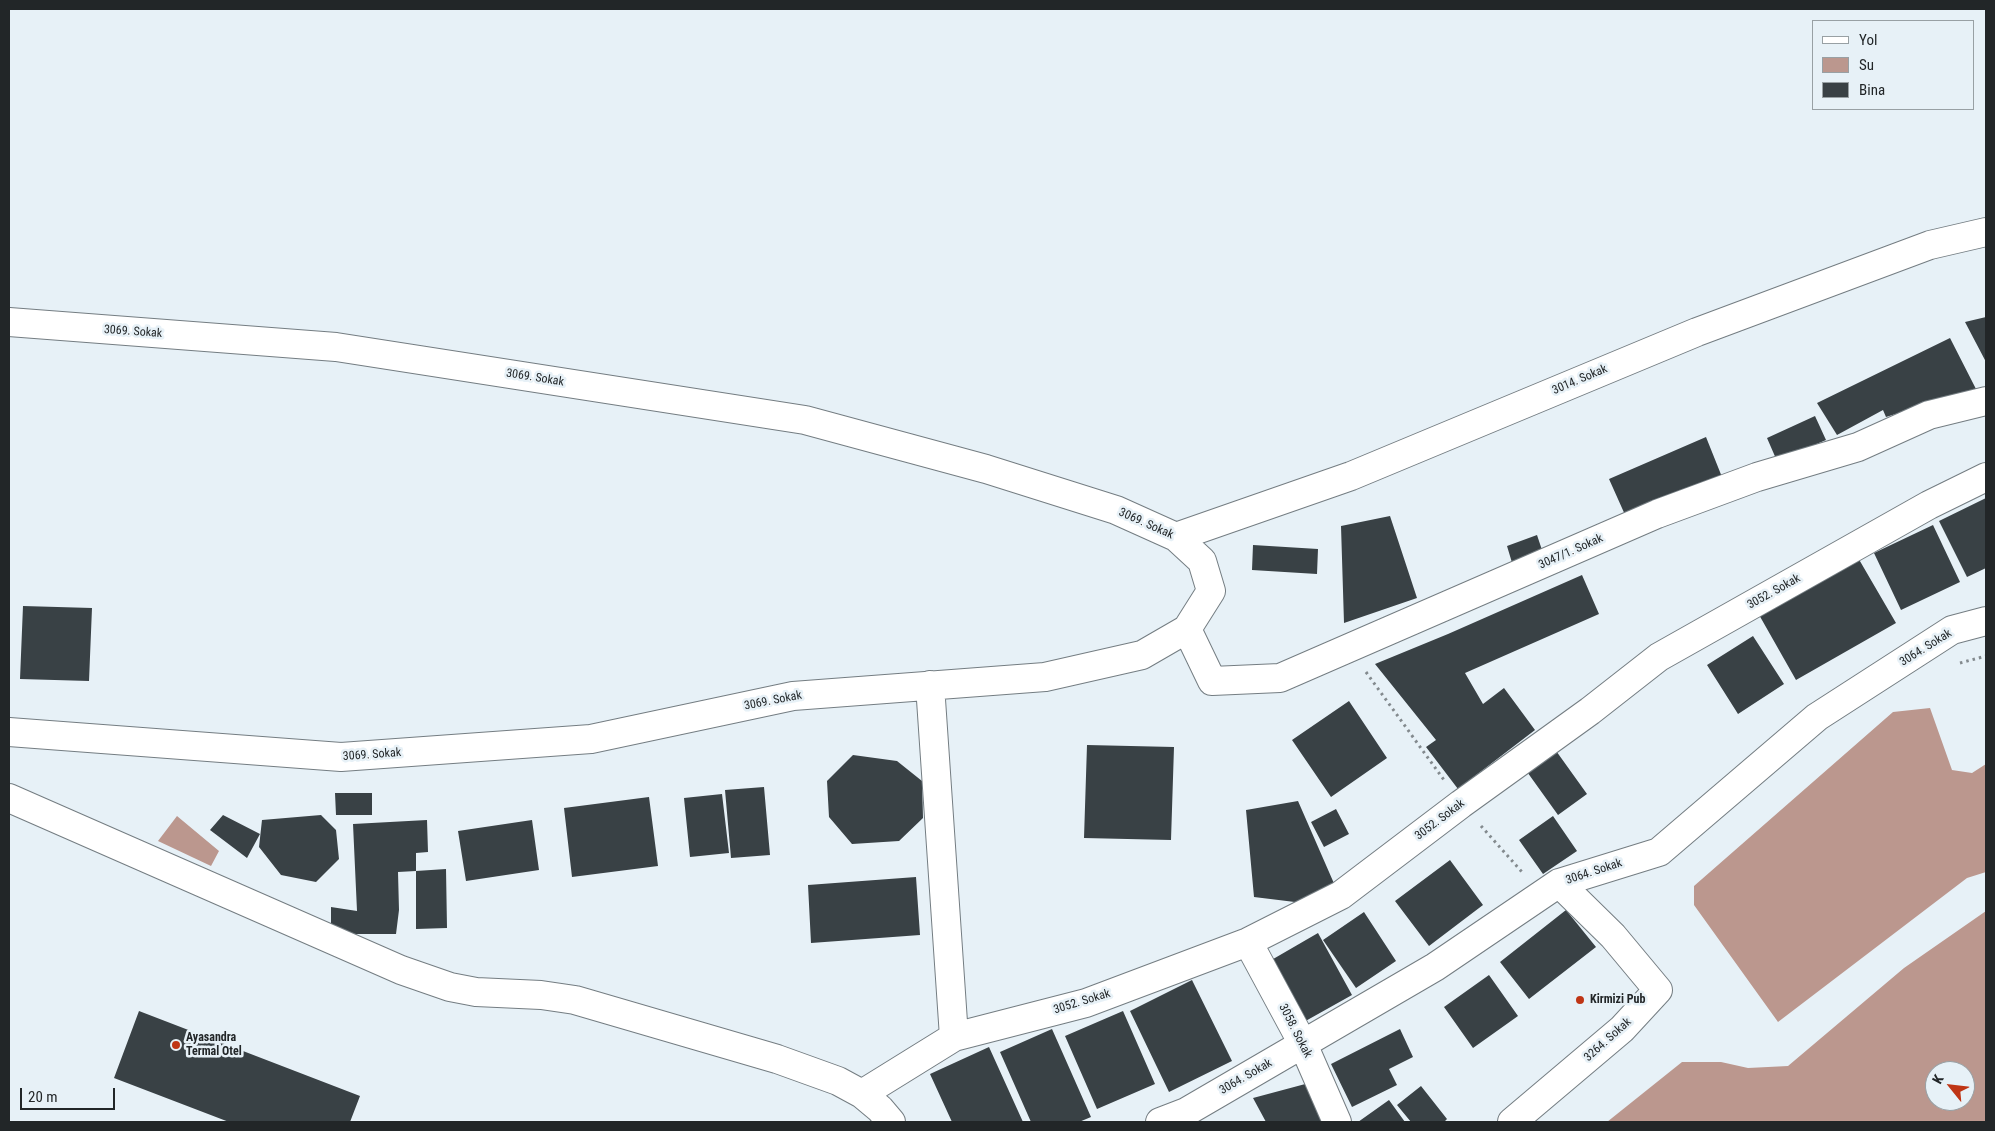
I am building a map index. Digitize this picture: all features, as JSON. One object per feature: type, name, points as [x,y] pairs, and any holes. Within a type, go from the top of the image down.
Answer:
[{"type":"street","name":"3014. Sokak","points":[[1176,537],[1351,476],[1697,332],[1930,246],[1986,232]]},
{"type":"street","name":"3069. Sokak","points":[[9,322],[336,347],[805,420],[986,469],[1116,510],[1176,537],[1202,561],[1211,591],[1187,629],[1142,655],[1045,676],[793,696],[591,739],[341,757],[9,732]]},
{"type":"street","name":"3047/1. Sokak","points":[[1187,629],[1212,681],[1280,678],[1657,514],[1757,478],[1858,447],[1929,415],[1986,401]]},
{"type":"street","name":"3052. Sokak","points":[[862,1094],[954,1037],[1086,1003],[1248,942],[1341,895],[1461,804],[1590,711],[1659,657],[1929,505],[1986,477]]},
{"type":"street","name":"3064. Sokak","points":[[1160,1122],[1188,1117],[1303,1044],[1435,967],[1550,889],[1608,866],[1659,852],[1817,717],[1952,630],[1986,621]]},
{"type":"street","points":[[930,685],[954,1037]]},
{"type":"street","points":[[9,798],[401,970],[441,984],[476,992],[540,995],[575,1000],[777,1059],[838,1081],[862,1094],[880,1109],[891,1122]]},
{"type":"street","name":"3264. Sokak","points":[[1512,1122],[1622,1030],[1658,990],[1613,936],[1550,889]]},
{"type":"street","name":"3058. Sokak","points":[[1248,942],[1303,1044],[1337,1122]]},
{"type":"path","points":[[1349,648],[1461,804],[1550,889]]},
{"type":"water","points":[[1930,708],[1952,770],[1972,773],[1986,764],[1986,872],[1967,878],[1778,1022],[1694,905],[1694,886],[1893,712]]},
{"type":"water","points":[[177,816],[219,851],[211,866],[158,841]]},
{"type":"water","points":[[1986,911],[1986,1122],[1607,1122],[1682,1062],[1721,1062],[1748,1068],[1788,1066],[1904,968]]},
{"type":"building","points":[[1986,317],[1986,362],[1965,322]]},
{"type":"building","points":[[1950,338],[1976,389],[1886,417],[1883,410],[1837,435],[1817,403]]},
{"type":"building","points":[[1815,416],[1826,440],[1777,461],[1767,438]]},
{"type":"building","points":[[1706,437],[1722,477],[1626,517],[1609,479]]},
{"type":"building","points":[[1986,498],[1986,568],[1967,577],[1939,521]]},
{"type":"building","points":[[1390,516],[1417,598],[1344,623],[1341,526]]},
{"type":"building","points":[[1933,525],[1960,582],[1901,610],[1874,553]]},
{"type":"building","points":[[1537,535],[1544,556],[1513,566],[1507,546]]},
{"type":"building","points":[[1253,545],[1318,549],[1317,574],[1252,570]]},
{"type":"building","points":[[1857,556],[1896,623],[1796,680],[1758,613]]},
{"type":"building","points":[[1582,575],[1599,614],[1465,673],[1483,704],[1504,688],[1535,730],[1458,789],[1426,747],[1436,740],[1375,664]]},
{"type":"building","points":[[23,606],[92,608],[89,681],[20,679]]},
{"type":"building","points":[[1753,636],[1784,684],[1738,714],[1707,665]]},
{"type":"building","points":[[1349,701],[1387,758],[1331,797],[1292,740]]},
{"type":"building","points":[[1087,745],[1174,747],[1171,840],[1084,838]]},
{"type":"building","points":[[1554,748],[1587,794],[1558,815],[1525,769]]},
{"type":"building","points":[[853,755],[897,761],[922,781],[923,818],[899,841],[852,844],[829,817],[827,781]]},
{"type":"building","points":[[764,787],[770,855],[731,858],[725,790]]},
{"type":"building","points":[[335,793],[372,793],[372,815],[336,815]]},
{"type":"building","points":[[722,794],[729,853],[690,857],[684,798]]},
{"type":"building","points":[[649,797],[658,866],[572,877],[564,808]]},
{"type":"building","points":[[1298,801],[1336,888],[1303,903],[1254,897],[1246,810]]},
{"type":"building","points":[[1336,809],[1349,834],[1324,847],[1311,822]]},
{"type":"building","points":[[223,815],[260,834],[247,858],[210,830]]},
{"type":"building","points":[[321,815],[336,830],[339,859],[316,882],[281,875],[259,847],[262,820]]},
{"type":"building","points":[[1553,816],[1577,851],[1543,874],[1519,840]]},
{"type":"building","points":[[427,820],[428,852],[416,853],[416,871],[398,872],[399,910],[396,934],[331,934],[331,907],[357,911],[353,824]]},
{"type":"building","points":[[532,820],[539,870],[466,881],[458,831]]},
{"type":"building","points":[[1450,860],[1483,905],[1429,946],[1395,901]]},
{"type":"building","points":[[446,869],[447,928],[416,929],[416,871]]},
{"type":"building","points":[[916,877],[920,935],[811,943],[808,885]]},
{"type":"building","points":[[1566,910],[1596,947],[1529,999],[1500,962]]},
{"type":"building","points":[[1364,912],[1396,961],[1356,988],[1323,940]]},
{"type":"building","points":[[1318,933],[1352,995],[1302,1023],[1268,962]]},
{"type":"building","points":[[1489,975],[1518,1016],[1473,1048],[1444,1007]]},
{"type":"building","points":[[1192,980],[1232,1061],[1169,1092],[1130,1011]]},
{"type":"building","name":"Ayasandra Termal Otel","points":[[139,1011],[360,1096],[350,1122],[229,1122],[114,1078]]},
{"type":"building","points":[[1123,1011],[1155,1084],[1097,1109],[1065,1036]]},
{"type":"building","points":[[1052,1029],[1091,1117],[1079,1122],[1031,1122],[1000,1052]]},
{"type":"building","points":[[1400,1029],[1413,1057],[1389,1069],[1397,1085],[1352,1107],[1331,1064]]},
{"type":"building","points":[[989,1047],[1023,1122],[952,1122],[930,1074]]},
{"type":"building","points":[[1309,1083],[1326,1122],[1266,1122],[1253,1098]]},
{"type":"building","points":[[1421,1086],[1447,1119],[1444,1122],[1411,1122],[1397,1105]]},
{"type":"building","points":[[1389,1100],[1405,1122],[1358,1122]]},
{"type":"place","name":"Kirmizi Pub","points":[[1580,1000]]},
{"type":"place","name":"Ayasandra Termal Otel","points":[[176,1045]]}]
